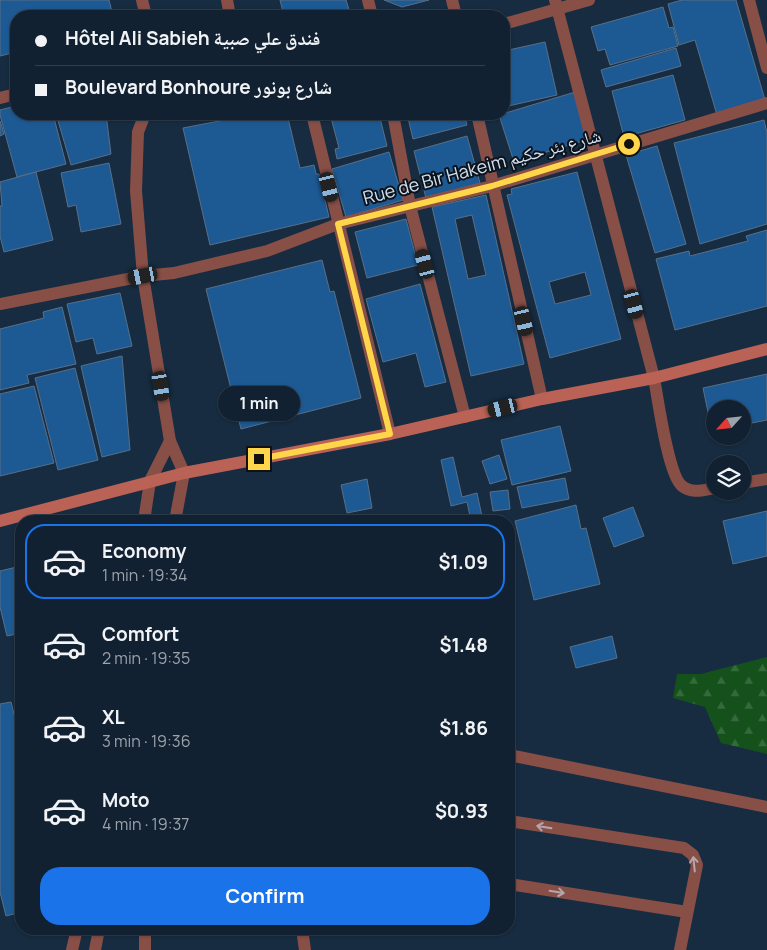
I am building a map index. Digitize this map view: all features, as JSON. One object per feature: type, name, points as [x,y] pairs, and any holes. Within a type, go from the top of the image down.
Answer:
[{"type":"main road","points":[[19,515],[184,473],[390,434],[542,399],[654,378],[767,349]]},
{"type":"main road","points":[[0,520],[15,516]]},
{"type":"street","points":[[510,22],[556,4],[589,0]]},
{"type":"street","points":[[749,0],[767,68]]},
{"type":"street","points":[[556,4],[654,378],[672,471],[681,486],[694,491],[706,489]]},
{"type":"street","name":"Rue de Bir Hakeim شارع بئر حكيم","points":[[0,304],[143,276],[174,273],[268,251],[338,224],[492,186],[767,103]]},
{"type":"street","points":[[143,120],[138,132],[135,172],[143,276],[170,441],[184,473],[176,515]]},
{"type":"street","points":[[313,120],[390,434]]},
{"type":"street","points":[[394,120],[410,206],[465,417]]},
{"type":"street","points":[[478,120],[542,399]]},
{"type":"street","points":[[145,515],[150,481],[170,441]]},
{"type":"street","points":[[751,482],[767,479]]},
{"type":"street","points":[[515,755],[767,807]]},
{"type":"street","points":[[515,823],[684,848],[693,855],[697,865],[680,950]]},
{"type":"street","points":[[515,885],[687,912]]},
{"type":"street","points":[[72,950],[76,935]]},
{"type":"street","points":[[95,950],[97,935]]},
{"type":"street","points":[[145,935],[145,950]]},
{"type":"street","points":[[303,935],[305,950]]},
{"type":"green space","points":[[767,657],[767,754],[721,743],[705,707],[673,698],[677,674],[701,674]]},
{"type":"building","points":[[0,0],[109,0],[112,10],[10,10],[10,54],[0,56]]},
{"type":"building","points":[[280,0],[346,0],[349,10],[282,10]]},
{"type":"building","points":[[384,0],[429,0],[402,7]]},
{"type":"building","points":[[682,0],[736,0],[765,100],[717,115],[695,40],[679,45],[668,4]]},
{"type":"building","points":[[663,7],[669,28],[673,27],[678,46],[610,65],[605,49],[598,51],[591,27]]},
{"type":"building","points":[[545,42],[557,95],[510,106],[510,50]]},
{"type":"building","points":[[676,48],[681,66],[606,87],[601,70]]},
{"type":"building","points":[[673,75],[685,120],[624,137],[612,91]]},
{"type":"building","points":[[575,92],[589,139],[514,162],[501,120],[510,120],[510,112]]},
{"type":"building","points":[[10,108],[10,120],[55,120],[66,164],[17,177],[0,110]]},
{"type":"building","points":[[58,120],[107,120],[111,154],[71,165]]},
{"type":"building","points":[[225,120],[288,120],[300,168],[314,165],[316,174],[319,174],[329,217],[210,245],[183,128]]},
{"type":"building","points":[[332,120],[380,120],[387,146],[337,159],[335,149],[339,148]]},
{"type":"building","points":[[408,120],[466,120],[467,125],[413,139]]},
{"type":"building","points":[[764,120],[767,133],[767,224],[700,244],[674,143]]},
{"type":"building","points":[[0,121],[4,134],[0,136]]},
{"type":"building","points":[[467,136],[480,183],[426,198],[414,151]]},
{"type":"building","points":[[657,146],[686,244],[655,253],[626,155]]},
{"type":"building","points":[[389,152],[403,200],[346,217],[332,169]]},
{"type":"building","points":[[109,163],[121,224],[81,232],[76,205],[68,207],[61,173]]},
{"type":"building","points":[[36,172],[53,240],[4,252],[0,236],[0,206],[2,206],[0,182]]},
{"type":"building","points":[[577,172],[621,339],[550,358],[507,195],[512,194],[511,189]],"holes":[[[585,272],[591,295],[555,304],[549,282]]]},
{"type":"building","points":[[486,195],[524,364],[471,376],[432,207]],"holes":[[[472,215],[486,275],[468,279],[455,219]]]},
{"type":"building","points":[[406,219],[418,265],[367,278],[355,232]]},
{"type":"building","points":[[767,230],[767,306],[675,330],[656,259],[689,251],[690,256],[748,241],[746,236]]},
{"type":"building","points":[[322,260],[330,292],[334,291],[361,398],[241,429],[206,289]]},
{"type":"building","points":[[420,284],[446,382],[425,387],[416,353],[383,362],[366,299]]},
{"type":"building","points":[[120,293],[132,346],[97,354],[93,338],[76,342],[67,304]]},
{"type":"building","points":[[62,307],[76,364],[27,375],[29,383],[0,390],[0,329],[44,318],[43,312]]},
{"type":"building","points":[[122,356],[130,450],[102,457],[81,366]]},
{"type":"building","points":[[75,368],[98,460],[58,470],[35,378]]},
{"type":"building","points":[[767,374],[767,420],[751,423],[751,400],[706,400],[706,402],[703,388]]},
{"type":"building","points":[[34,386],[54,463],[0,476],[0,394]]},
{"type":"building","points":[[560,426],[571,471],[512,485],[501,440]]},
{"type":"building","points":[[499,455],[507,479],[490,484],[482,461]]},
{"type":"building","points":[[453,457],[462,497],[477,493],[482,515],[470,515],[467,502],[451,506],[441,460]]},
{"type":"building","points":[[565,478],[569,499],[522,508],[517,487]]},
{"type":"building","points":[[367,479],[372,508],[347,513],[341,485]]},
{"type":"building","points":[[508,490],[510,509],[493,511],[490,492]]},
{"type":"building","points":[[576,505],[581,529],[586,528],[600,584],[534,600],[515,521]]},
{"type":"building","points":[[633,507],[644,536],[614,547],[603,518]]},
{"type":"building","points":[[767,511],[767,556],[733,564],[723,521]]},
{"type":"building","points":[[15,567],[15,634],[7,636],[0,607],[0,571]]},
{"type":"building","points":[[612,636],[617,658],[576,668],[570,647]]},
{"type":"building","points":[[11,702],[15,718],[15,914],[6,916],[0,892],[0,704]]},
{"type":"route","points":[[259,459],[390,434],[338,224],[492,186],[629,144]]}]
